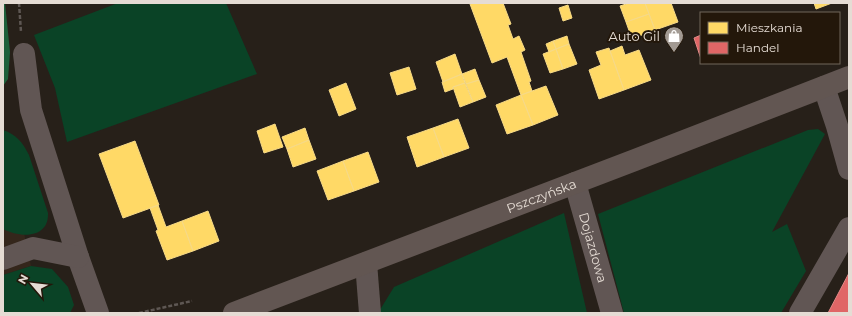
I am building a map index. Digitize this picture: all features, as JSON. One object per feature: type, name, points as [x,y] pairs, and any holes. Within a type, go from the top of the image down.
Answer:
[{"type":"main road","name":"Pszczyńska","points":[[234,313],[849,77]]},
{"type":"lane","points":[[24,54],[31,110],[78,257],[98,313]]},
{"type":"lane","points":[[824,87],[849,169]]},
{"type":"lane","name":"Dojazdowa","points":[[575,183],[612,313]]},
{"type":"lane","points":[[800,313],[849,228]]},
{"type":"lane","points":[[3,259],[32,248],[78,257]]},
{"type":"lane","points":[[366,263],[370,313]]},
{"type":"path","points":[[19,3],[24,54]]},
{"type":"path","points":[[139,313],[192,301]]},
{"type":"shaded area","points":[[3,134],[31,266],[3,275]]},
{"type":"green space","points":[[3,3],[5,3],[10,52],[8,79],[3,86]]},
{"type":"green space","points":[[118,3],[226,3],[257,74],[67,142],[55,88],[34,35]]},
{"type":"green space","points":[[818,129],[825,134],[772,232],[787,224],[806,271],[781,313],[624,313],[598,214],[808,130]]},
{"type":"green space","points":[[3,130],[22,143],[29,155],[48,213],[47,222],[44,228],[39,232],[25,235],[3,229]]},
{"type":"green space","points":[[564,213],[587,313],[378,313],[394,287]]},
{"type":"green space","points":[[31,266],[52,269],[68,287],[74,305],[70,313],[3,313],[3,275]]},
{"type":"building: Mieszkania","points":[[503,3],[511,24],[508,25],[513,39],[519,36],[525,50],[521,52],[531,81],[529,82],[532,91],[521,95],[507,57],[492,63],[470,4]]},
{"type":"building: Mieszkania","points":[[629,3],[645,3],[649,14],[626,22],[620,6]]},
{"type":"building: Mieszkania","points":[[645,3],[671,3],[678,22],[655,30]]},
{"type":"building: Mieszkania","points":[[814,3],[832,3],[816,9]]},
{"type":"building: Mieszkania","points":[[568,5],[572,18],[563,21],[559,8]]},
{"type":"building: Mieszkania","points":[[649,14],[655,30],[632,39],[626,22]]},
{"type":"building: Mieszkania","points":[[567,36],[569,44],[556,49],[553,41]]},
{"type":"building: Mieszkania","points":[[553,41],[556,49],[549,52],[546,44]]},
{"type":"building: Mieszkania","points":[[569,44],[577,64],[563,69],[556,49]]},
{"type":"building: Mieszkania","points":[[622,46],[625,55],[639,50],[651,80],[624,90],[610,51]]},
{"type":"building: Mieszkania","points":[[609,48],[624,90],[599,99],[589,70],[601,65],[596,52]]},
{"type":"building: Mieszkania","points":[[556,49],[563,69],[550,73],[543,54]]},
{"type":"building: Mieszkania","points":[[455,54],[462,74],[443,82],[436,62]]},
{"type":"building: Mieszkania","points":[[409,67],[416,89],[397,95],[390,73]]},
{"type":"building: Mieszkania","points":[[475,69],[479,80],[466,84],[462,74]]},
{"type":"building: Mieszkania","points":[[462,74],[465,83],[453,87],[453,89],[445,92],[442,82]]},
{"type":"building: Mieszkania","points":[[479,80],[486,97],[473,102],[466,84]]},
{"type":"building: Mieszkania","points":[[346,83],[356,109],[339,116],[329,90]]},
{"type":"building: Mieszkania","points":[[465,83],[473,102],[460,107],[453,87]]},
{"type":"building: Mieszkania","points":[[546,86],[558,115],[533,125],[521,95]]},
{"type":"building: Mieszkania","points":[[521,95],[533,125],[507,134],[496,105]]},
{"type":"building: Mieszkania","points":[[458,119],[469,148],[444,157],[433,128]]},
{"type":"building: Mieszkania","points":[[275,124],[283,147],[264,153],[257,131]]},
{"type":"building: Mieszkania","points":[[305,128],[309,140],[287,149],[282,137]]},
{"type":"building: Mieszkania","points":[[433,128],[444,157],[417,167],[407,137]]},
{"type":"building: Mieszkania","points":[[309,140],[316,159],[293,167],[287,149]]},
{"type":"building: Mieszkania","points":[[135,141],[159,205],[123,218],[99,154]]},
{"type":"building: Mieszkania","points":[[368,152],[379,182],[354,191],[343,161]]},
{"type":"building: Mieszkania","points":[[343,161],[354,191],[328,200],[317,171]]},
{"type":"building: Mieszkania","points":[[158,205],[166,227],[182,221],[193,251],[167,260],[156,231],[158,230],[150,208]]},
{"type":"building: Mieszkania","points":[[208,211],[219,241],[193,251],[182,221]]},
{"type":"building: Handel","points":[[700,35],[700,56],[694,38]]},
{"type":"building: Handel","points":[[849,273],[849,313],[828,313]]},
{"type":"place","name":"Auto Gil","points":[[674,53]]}]
